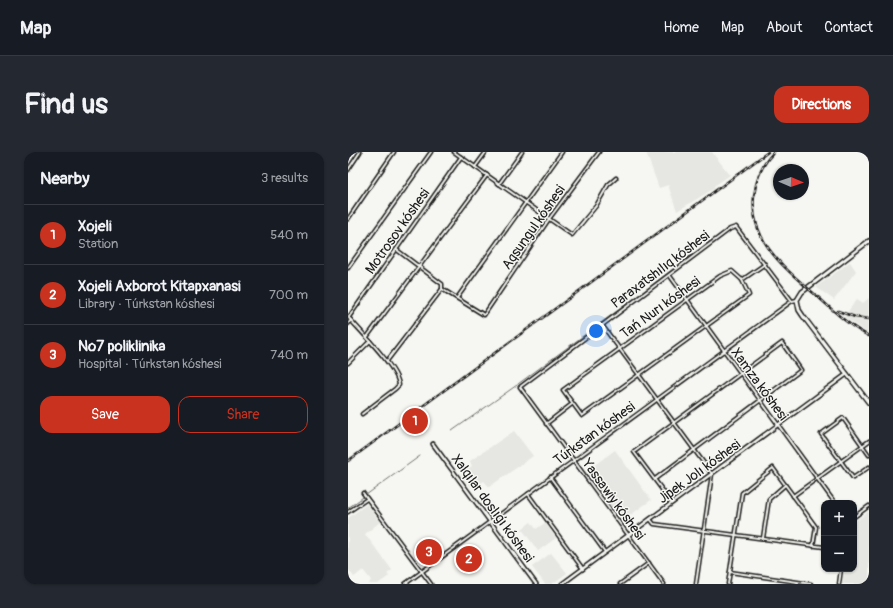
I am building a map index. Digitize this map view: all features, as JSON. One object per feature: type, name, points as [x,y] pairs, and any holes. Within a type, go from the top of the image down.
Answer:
[{"type":"main road","points":[[869,241],[802,292],[797,300],[799,310],[803,316],[869,403]]},
{"type":"street","points":[[348,170],[360,152]]},
{"type":"street","points":[[348,219],[394,152]]},
{"type":"street","points":[[348,268],[431,152]]},
{"type":"street","points":[[454,152],[572,235],[596,206],[608,185],[616,178]]},
{"type":"street","points":[[474,167],[486,152]]},
{"type":"street","points":[[499,184],[522,152]]},
{"type":"street","points":[[442,289],[457,298],[562,152]]},
{"type":"street","name":"Aqsungul kóshesi","points":[[457,298],[484,315],[549,220],[599,152]]},
{"type":"street","name":"Motrosov kóshesi","points":[[348,317],[397,250],[461,157]]},
{"type":"street","points":[[367,337],[487,175]]},
{"type":"street","name":"Paraxatshılıq kóshesi","points":[[520,387],[730,229],[736,227],[764,264]]},
{"type":"street","points":[[387,361],[442,289],[442,284],[397,250]]},
{"type":"street","points":[[546,424],[572,404],[582,416],[639,376],[749,295],[742,280],[764,264],[792,301]]},
{"type":"street","name":"Tań Nurı kóshesi","points":[[572,404],[563,390],[720,276],[732,271],[742,280]]},
{"type":"street","name":"Xamza kóshesi","points":[[670,275],[833,500]]},
{"type":"street","name":"Túrkstan kóshesi","points":[[405,584],[724,350],[792,301],[797,300]]},
{"type":"street","points":[[348,317],[387,361],[399,385],[362,414]]},
{"type":"street","points":[[348,324],[351,320]]},
{"type":"street","points":[[602,325],[712,474],[696,584]]},
{"type":"street","points":[[348,363],[370,341]]},
{"type":"street","points":[[654,479],[801,370],[782,343],[634,452],[654,479],[672,503]]},
{"type":"street","name":"Jipek Jolı kóshesi","points":[[562,584],[848,374]]},
{"type":"street","name":"Yassawiy kóshesi","points":[[520,387],[664,584]]},
{"type":"street","points":[[869,455],[843,418],[821,434],[853,478],[869,467]]},
{"type":"street","points":[[793,496],[869,441]]},
{"type":"street","name":"Xalqılar doslıǵı kóshesi","points":[[433,444],[536,584]]},
{"type":"street","points":[[728,584],[742,493],[773,468],[816,528],[813,546]]},
{"type":"street","points":[[550,478],[605,552]]},
{"type":"street","points":[[762,538],[769,499],[785,485]]},
{"type":"street","points":[[362,493],[431,584]]},
{"type":"street","points":[[528,494],[583,569]]},
{"type":"street","points":[[348,512],[367,499]]},
{"type":"street","points":[[857,516],[869,506]]},
{"type":"street","points":[[650,519],[654,524],[736,534],[821,547]]},
{"type":"street","points":[[620,584],[649,563]]},
{"type":"street","points":[[730,572],[811,584]]},
{"type":"street","points":[[838,584],[840,572]]},
{"type":"shaded area","points":[[646,152],[712,152],[730,175],[714,186],[715,188],[677,211],[668,185],[659,188]]},
{"type":"shaded area","points":[[850,262],[856,271],[834,300],[816,287]]},
{"type":"shaded area","points":[[869,298],[869,334],[844,317],[857,299],[863,303]]},
{"type":"shaded area","points":[[514,431],[533,456],[489,487],[484,481],[481,483],[479,481],[471,487],[461,474],[472,466],[470,461]]},
{"type":"shaded area","points":[[615,450],[651,500],[621,522],[585,472]]},
{"type":"shaded area","points":[[367,504],[380,522],[365,534],[392,570],[387,574],[389,576],[378,584],[369,584],[371,580],[363,570],[354,577],[348,569],[348,518]]},
{"type":"shaded area","points":[[869,511],[869,584],[842,584],[844,572],[857,572],[857,520]]},
{"type":"shaded area","points":[[531,522],[536,529],[545,523],[556,538],[538,551],[522,529]]},
{"type":"shaded area","points":[[425,540],[429,544],[431,543],[439,554],[420,567],[416,562],[421,555],[417,546]]},
{"type":"shaded area","points":[[551,553],[567,573],[552,584],[545,584],[532,567]]},
{"type":"waterway","points":[[518,384],[711,240]]},
{"type":"waterway","points":[[452,431],[517,385]]},
{"type":"waterway","points":[[348,508],[420,456]]},
{"type":"railway","points":[[348,461],[768,152]]},
{"type":"railway","points":[[774,152],[760,172],[754,196],[754,212],[764,241],[772,254],[794,276],[842,318],[869,336]]},
{"type":"railway","points":[[838,311],[855,317],[869,319]]},
{"type":"place","name":"Xojeli","points":[[415,421]]},
{"type":"place","name":"№7 poliklinika","points":[[429,552]]},
{"type":"place","name":"Xojeli Axborot Kitapxanasi","points":[[469,559]]}]
